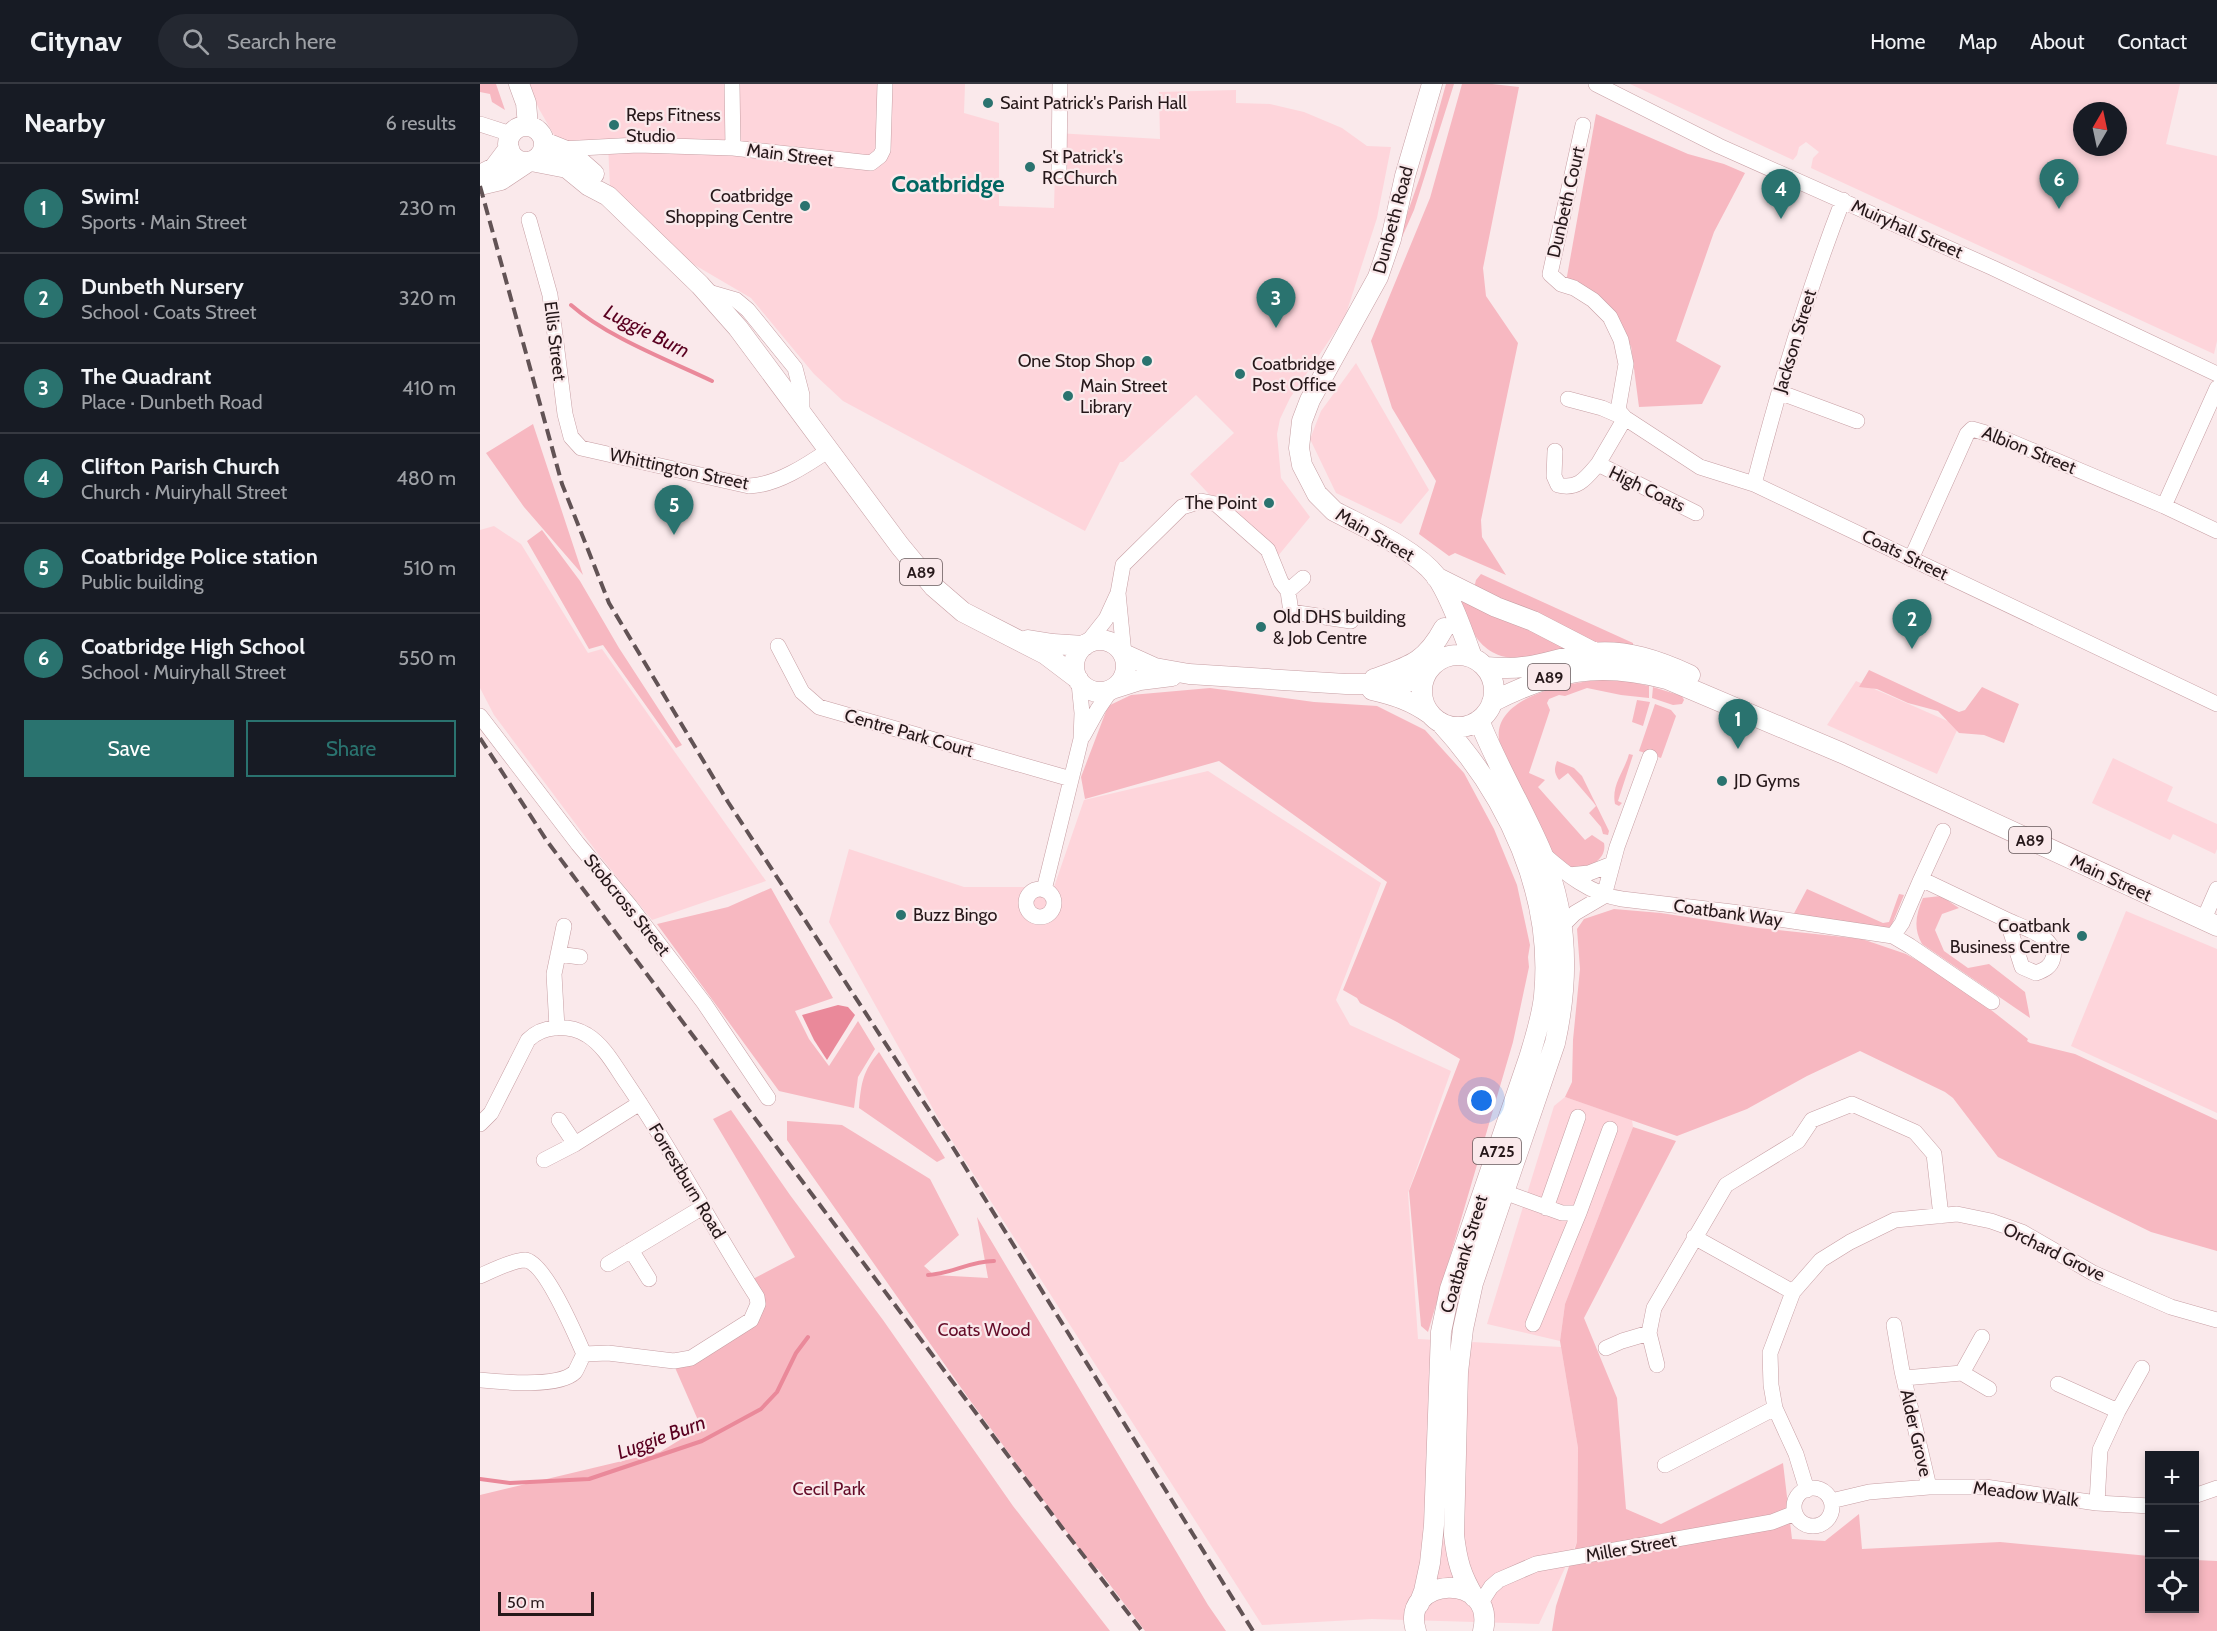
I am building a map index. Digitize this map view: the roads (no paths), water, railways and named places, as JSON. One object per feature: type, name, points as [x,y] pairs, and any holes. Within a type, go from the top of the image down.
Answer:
[{"type":"main road","points":[[480,176],[494,168],[516,136],[526,103],[519,84]]},
{"type":"main road","name":"Dunbeth Road","points":[[1299,448],[1305,411],[1369,294],[1385,259],[1405,176],[1432,84]]},
{"type":"main road","name":"A89","points":[[608,196],[589,186],[567,168],[517,159],[516,136],[540,133],[552,146],[576,157],[596,177],[608,196],[705,291],[738,328],[900,546],[934,587],[963,612],[1045,654],[1094,692],[1113,689],[1140,680],[1189,674]]},
{"type":"main road","points":[[480,185],[501,180],[552,146]]},
{"type":"main road","name":"Main Street","points":[[1299,448],[1302,465],[1323,501],[1334,511],[1414,555],[1439,582],[1479,662],[1524,667],[1593,652],[1636,655],[1671,666],[1797,725],[1842,753]]},
{"type":"main road","points":[[1435,718],[1423,700],[1422,688],[1443,648],[1445,608],[1439,582]]},
{"type":"main road","points":[[1439,582],[1533,621],[1593,652]]},
{"type":"main road","points":[[1352,684],[1419,661],[1429,653],[1444,628]]},
{"type":"main road","name":"A89","points":[[1011,636],[1053,644],[1085,644],[1095,640],[1104,640],[1119,648],[1124,654],[1155,668],[1189,674],[1352,684],[1405,683],[1430,669],[1445,657],[1454,655],[1479,662]]},
{"type":"main road","points":[[1078,681],[1074,666],[1075,657],[1085,644]]},
{"type":"main road","points":[[1113,689],[1124,679],[1126,671],[1124,654]]},
{"type":"main road","points":[[1479,662],[1493,683],[1492,702]]},
{"type":"main road","name":"Main Street","points":[[1492,702],[1529,683],[1585,670],[1610,669],[1645,673],[1700,692],[1842,753],[2210,924]]},
{"type":"main road","name":"A89","points":[[1352,684],[1417,704],[1435,718],[1455,727],[1463,727],[1479,720],[1489,710],[1492,702]]},
{"type":"main road","name":"Coatbank Street","points":[[1419,1604],[1430,1563],[1434,1525],[1441,1332],[1454,1279],[1532,1049],[1541,1013],[1545,975],[1544,925],[1537,891],[1519,844],[1494,793],[1475,763],[1435,718]]},
{"type":"main road","name":"Coatbank Street","points":[[1477,1601],[1462,1576],[1457,1560],[1454,1535],[1458,1372],[1463,1329],[1473,1283],[1555,1043],[1565,977],[1565,951],[1556,894],[1542,853],[1491,750],[1479,720]]},
{"type":"main road","points":[[1419,1604],[1432,1591],[1445,1586],[1460,1588],[1477,1601]]},
{"type":"main road","name":"A725","points":[[1477,1601],[1485,1622],[1483,1631]]},
{"type":"main road","name":"A725","points":[[1416,1631],[1414,1620],[1419,1604]]},
{"type":"street","points":[[732,84],[733,148]]},
{"type":"street","name":"Main Street","points":[[552,146],[638,145],[733,148],[864,163],[875,160],[883,150],[885,84]]},
{"type":"street","points":[[1059,171],[1060,84]]},
{"type":"street","name":"Muiryhall Street","points":[[1596,84],[1719,146],[1993,268],[2217,374]]},
{"type":"street","points":[[480,124],[516,136]]},
{"type":"street","name":"Dunbeth Court","points":[[1583,125],[1550,273],[1561,284],[1574,288],[1593,300],[1610,317],[1622,340],[1626,364],[1618,410],[1625,418]]},
{"type":"street","name":"Jackson Street","points":[[1754,484],[1819,261],[1843,200]]},
{"type":"street","name":"Ellis Street","points":[[529,220],[550,295],[568,428],[575,443],[581,448],[593,451]]},
{"type":"street","points":[[2164,506],[2217,388]]},
{"type":"street","points":[[1779,392],[1857,421]]},
{"type":"street","points":[[1568,399],[1602,408],[1625,418]]},
{"type":"street","name":"High Coats","points":[[1556,451],[1554,476],[1558,485],[1575,486],[1583,482],[1599,465],[1625,418]]},
{"type":"street","name":"Coats Street","points":[[1625,418],[1700,467],[1754,484],[2217,704]]},
{"type":"street","name":"Albion Street","points":[[1911,559],[1967,434],[1972,429],[2000,437],[2164,506],[2217,531]]},
{"type":"street","name":"Whittington Street","points":[[593,451],[749,486],[765,483],[797,470],[829,450]]},
{"type":"street","name":"High Coats","points":[[1599,465],[1696,513]]},
{"type":"street","points":[[1124,654],[1118,593],[1121,573],[1128,558],[1182,507],[1201,501],[1216,504],[1268,550],[1281,582],[1288,591],[1292,612],[1351,621]]},
{"type":"street","points":[[1288,591],[1303,578]]},
{"type":"street","points":[[1085,644],[1106,619],[1118,593]]},
{"type":"street","name":"Centre Park Court","points":[[778,646],[802,692],[819,707],[1071,779]]},
{"type":"street","points":[[1044,890],[1081,739],[1082,713],[1078,681]]},
{"type":"street","points":[[1081,739],[1098,709],[1113,689]]},
{"type":"street","name":"Stobcross Street","points":[[480,716],[704,1003],[768,1098]]},
{"type":"street","points":[[1562,926],[1575,913],[1604,896],[1612,864],[1650,757]]},
{"type":"street","points":[[1893,936],[1902,923],[1943,831]]},
{"type":"street","name":"Coatbank Way","points":[[1542,853],[1569,875],[1604,896],[1893,936],[1992,1002]]},
{"type":"street","points":[[1569,875],[1588,873],[1612,864]]},
{"type":"street","points":[[1921,879],[2007,920]]},
{"type":"street","points":[[2210,924],[2217,889]]},
{"type":"street","points":[[480,1124],[491,1113],[528,1040],[536,1032],[556,1028],[554,974],[564,926]]},
{"type":"street","points":[[558,954],[580,957]]},
{"type":"street","name":"Forrestburn Road","points":[[556,1028],[580,1032],[599,1045],[640,1103],[757,1297],[758,1304],[751,1320],[691,1358],[674,1361],[608,1353],[584,1354]]},
{"type":"street","points":[[544,1160],[575,1144],[640,1103]]},
{"type":"street","points":[[1657,1365],[1649,1334],[1654,1308],[1726,1185],[1798,1141],[1812,1120],[1852,1104],[1915,1132],[1934,1154],[1941,1216]]},
{"type":"street","points":[[1546,1208],[1578,1117]]},
{"type":"street","points":[[559,1120],[575,1144]]},
{"type":"street","points":[[1533,1324],[1579,1213],[1610,1129]]},
{"type":"street","name":"Coatbank Street","points":[[1504,1192],[1562,1213],[1579,1213]]},
{"type":"street","points":[[609,1264],[703,1207]]},
{"type":"street","name":"Orchard Grove","points":[[1807,1490],[1796,1454],[1775,1408],[1770,1353],[1793,1292],[1821,1260],[1850,1242],[1895,1220],[1957,1214],[1991,1221],[2022,1233],[2093,1273],[2171,1307],[2217,1320]]},
{"type":"street","points":[[1694,1237],[1793,1292]]},
{"type":"street","points":[[631,1250],[650,1279]]},
{"type":"street","points":[[480,1276],[516,1262],[526,1260],[535,1264],[565,1311],[584,1354],[574,1372],[560,1380],[512,1383],[480,1380]]},
{"type":"street","name":"Alder Grove","points":[[1894,1325],[1929,1487]]},
{"type":"street","points":[[1606,1348],[1649,1334]]},
{"type":"street","points":[[1982,1337],[1962,1373],[1989,1389]]},
{"type":"street","points":[[2097,1503],[2100,1450],[2142,1368]]},
{"type":"street","name":"Alder Grove","points":[[1904,1378],[1962,1373]]},
{"type":"street","points":[[2058,1384],[2118,1411]]},
{"type":"street","points":[[1665,1466],[1775,1408]]},
{"type":"street","name":"Meadow Walk","points":[[1831,1502],[1869,1492],[1929,1487],[1985,1486],[2097,1503],[2145,1506]]},
{"type":"street","points":[[2199,1494],[2217,1488]]},
{"type":"street","points":[[1807,1490],[1824,1492],[1831,1502],[1832,1508],[1827,1520],[1816,1526],[1803,1523],[1795,1513],[1796,1499],[1807,1490]]},
{"type":"street","name":"Miller Street","points":[[1477,1601],[1498,1580],[1536,1564],[1772,1522],[1795,1513]]},
{"type":"waterway","name":"Luggie Burn","points":[[571,305],[620,338],[712,381]]},
{"type":"waterway","name":"Luggie Burn","points":[[928,1275],[994,1261]]},
{"type":"waterway","name":"Luggie Burn","points":[[480,1479],[510,1483],[589,1479],[702,1441],[761,1409],[777,1392],[796,1353],[808,1337]]},
{"type":"railway","points":[[480,186],[562,484],[609,603],[728,802],[949,1141],[1253,1631]]},
{"type":"railway","points":[[480,738],[547,841],[1142,1631]]},
{"type":"place","name":"Saint Patrick's Parish Hall","points":[[988,103]]},
{"type":"place","name":"Reps Fitness Studio","points":[[614,125]]},
{"type":"place","name":"St Patrick's RCChurch","points":[[1030,167]]},
{"type":"place","name":"Coatbridge Shopping Centre","points":[[805,206]]},
{"type":"place","name":"Coatbridge High School","points":[[2059,209]]},
{"type":"place","name":"Clifton Parish Church","points":[[1781,219]]},
{"type":"place","name":"The Quadrant","points":[[1276,328]]},
{"type":"place","name":"One Stop Shop","points":[[1147,361]]},
{"type":"place","name":"Coatbridge Post Office","points":[[1240,374]]},
{"type":"place","name":"Main Street Library","points":[[1068,396]]},
{"type":"place","name":"The Point","points":[[1269,503]]},
{"type":"place","name":"Coatbridge Police station","points":[[674,535]]},
{"type":"place","name":"Old DHS building & Job Centre","points":[[1261,627]]},
{"type":"place","name":"Dunbeth Nursery","points":[[1912,649]]},
{"type":"place","name":"Swim!","points":[[1738,749]]},
{"type":"place","name":"JD Gyms","points":[[1722,781]]},
{"type":"place","name":"Buzz Bingo","points":[[901,915]]},
{"type":"place","name":"Coatbank Business Centre","points":[[2082,936]]},
{"type":"district","name":"Coatbridge","points":[[948,183]]},
{"type":"park label","name":"Coats Wood","points":[[984,1330]]},
{"type":"park label","name":"Cecil Park","points":[[829,1489]]}]
